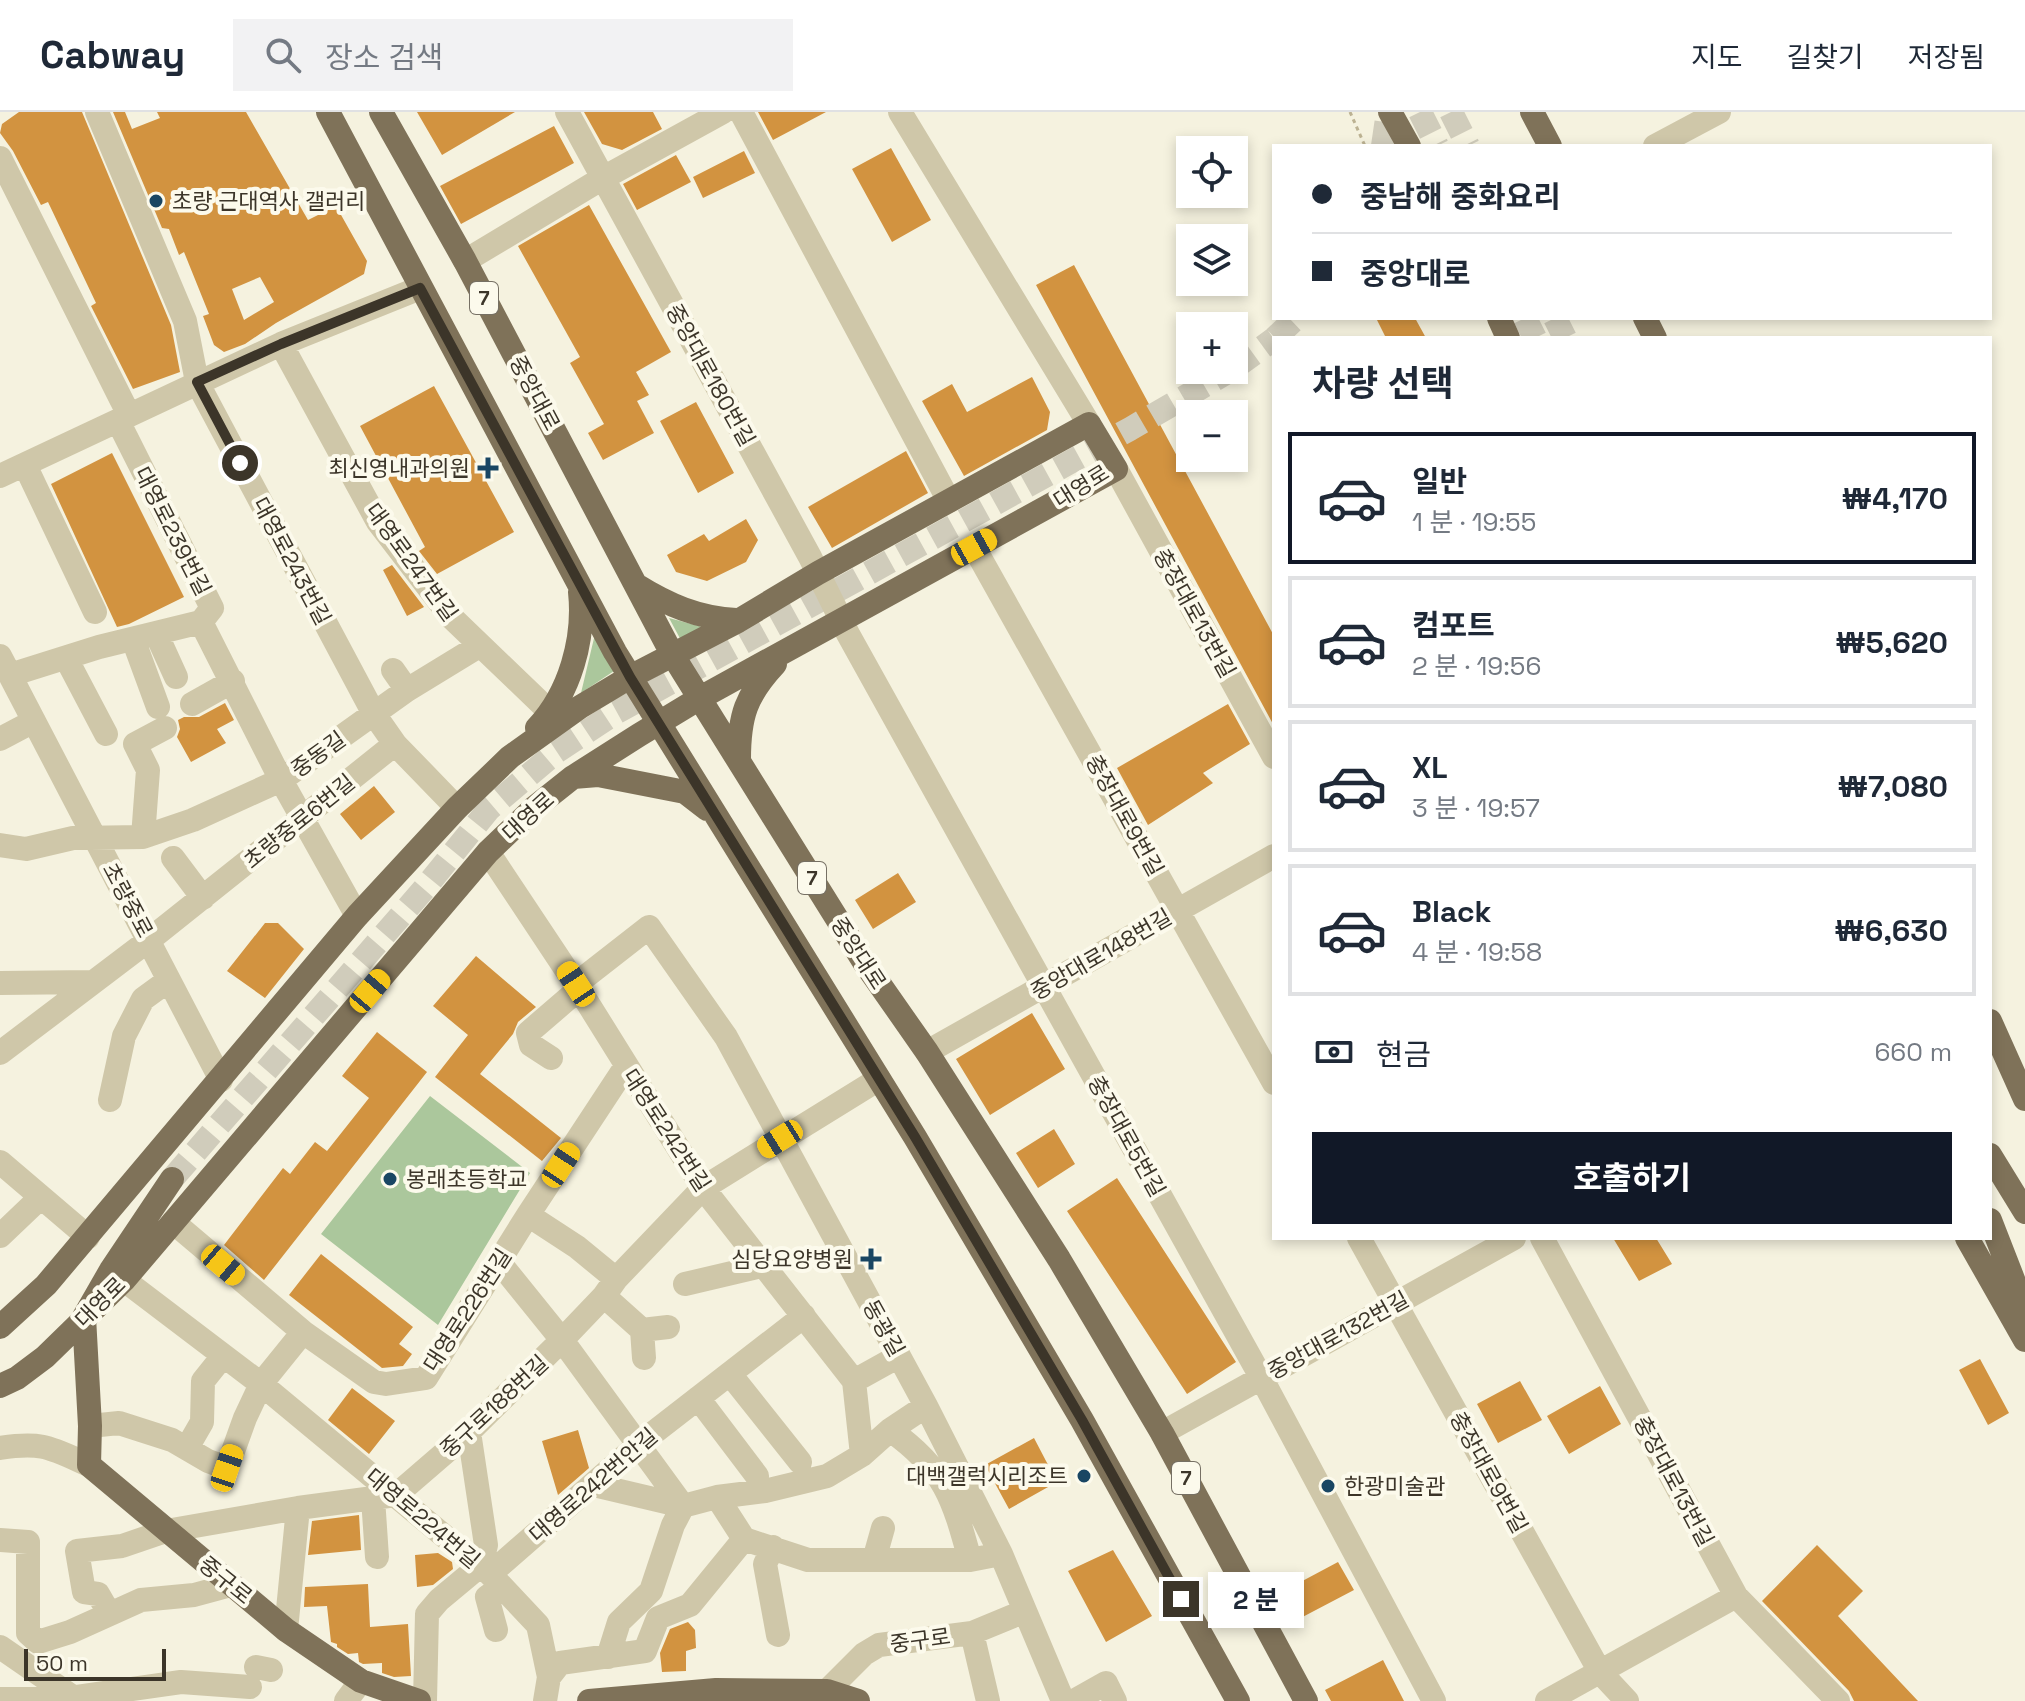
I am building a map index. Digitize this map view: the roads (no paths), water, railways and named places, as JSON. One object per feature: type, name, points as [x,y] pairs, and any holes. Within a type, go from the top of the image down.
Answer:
[{"type":"main road","name":"7","points":[[328,112],[630,677],[879,1079],[1082,1420],[1238,1701]]},
{"type":"main road","name":"중앙대로","points":[[381,112],[465,261],[672,654],[864,962],[927,1052],[1059,1259],[1162,1433],[1306,1701]]},
{"type":"main road","points":[[1390,112],[1408,144]]},
{"type":"main road","points":[[1532,112],[1549,144]]},
{"type":"main road","points":[[510,757],[580,707],[630,677],[738,621],[818,573],[1089,424]]},
{"type":"main road","name":"대영로","points":[[0,1386],[17,1378],[45,1357],[124,1280],[488,852],[534,808],[573,777],[700,698],[1116,469],[1089,424]]},
{"type":"main road","points":[[46,1285],[357,916],[551,713],[571,671],[583,616],[579,582]]},
{"type":"main road","points":[[635,584],[662,601],[696,614],[710,619],[738,621]]},
{"type":"main road","points":[[739,759],[742,713],[754,686],[785,653]]},
{"type":"main road","points":[[573,777],[598,775],[685,792],[713,813]]},
{"type":"main road","points":[[1992,1025],[2025,1099]]},
{"type":"main road","points":[[1992,1158],[2025,1212]]},
{"type":"main road","points":[[0,1327],[172,1179],[111,1270],[84,1317],[89,1465]]},
{"type":"main road","points":[[1992,1225],[2025,1310]]},
{"type":"main road","points":[[1968,1240],[2025,1340]]},
{"type":"main road","name":"중구로","points":[[89,1465],[286,1630],[361,1681],[419,1701]]},
{"type":"main road","points":[[592,1701],[716,1690],[827,1691],[858,1701]]},
{"type":"street","name":"대영로243번길","points":[[97,112],[185,321],[197,382],[374,714],[395,744],[457,808]]},
{"type":"street","name":"중앙대로180번길","points":[[567,112],[818,573]]},
{"type":"street","points":[[465,261],[603,178],[723,112]]},
{"type":"street","points":[[741,112],[949,501]]},
{"type":"street","points":[[900,112],[1089,424]]},
{"type":"street","points":[[1659,144],[1719,112]]},
{"type":"street","points":[[0,158],[124,418]]},
{"type":"street","points":[[0,476],[281,344],[420,288]]},
{"type":"street","name":"대영로247번길","points":[[281,344],[378,522],[451,617],[551,713]]},
{"type":"street","name":"대영로239번길","points":[[124,418],[212,608],[201,622],[281,780],[357,916]]},
{"type":"street","points":[[25,465],[95,612]]},
{"type":"street","name":"충장대로13번길","points":[[1116,469],[1272,753]]},
{"type":"street","name":"충장대로9번길","points":[[974,547],[1272,1079]]},
{"type":"street","name":"충장대로5번길","points":[[818,573],[841,620],[1261,1377],[1434,1701]]},
{"type":"street","points":[[5,666],[66,658],[201,622]]},
{"type":"street","points":[[144,636],[176,677]]},
{"type":"street","points":[[143,837],[148,770],[135,744],[162,717],[144,636]]},
{"type":"street","name":"중동길","points":[[0,845],[26,849],[67,838],[143,837],[193,820],[281,780],[407,690],[479,646]]},
{"type":"street","points":[[66,658],[106,734]]},
{"type":"street","name":"초량중로","points":[[5,666],[221,1080]]},
{"type":"street","points":[[393,670],[407,690]]},
{"type":"street","points":[[192,704],[233,681]]},
{"type":"street","points":[[0,739],[34,721]]},
{"type":"street","name":"초량중로6번길","points":[[0,1053],[203,898],[395,744]]},
{"type":"street","name":"대영로242번길","points":[[488,852],[577,986],[703,1188],[854,1381]]},
{"type":"street","name":"중앙대로148번길","points":[[927,1052],[1272,857]]},
{"type":"street","points":[[173,858],[203,898]]},
{"type":"street","name":"동광길","points":[[577,986],[649,927],[726,1037],[926,1406],[1001,1554],[1063,1701]]},
{"type":"street","points":[[110,1100],[124,1036],[143,999],[169,980]]},
{"type":"street","points":[[0,983],[93,982]]},
{"type":"street","points":[[551,1058],[531,1045],[528,1033],[577,986]]},
{"type":"street","name":"대영로226번길","points":[[173,1222],[303,1332],[374,1382],[386,1384],[426,1378],[626,1066]]},
{"type":"street","name":"중구로188번길","points":[[384,1496],[469,1432],[562,1340],[703,1188],[879,1079]]},
{"type":"street","points":[[0,1162],[88,1237]]},
{"type":"street","points":[[0,1236],[41,1197]]},
{"type":"street","points":[[528,1215],[577,1247],[642,1330],[644,1358]]},
{"type":"street","name":"충장대로9번길","points":[[1360,1240],[1600,1672],[1627,1701]]},
{"type":"street","name":"중앙대로132번길","points":[[1162,1433],[1510,1240]]},
{"type":"street","name":"충장대로13번길","points":[[1543,1240],[1736,1596],[1838,1701]]},
{"type":"street","points":[[499,1262],[562,1340],[683,1506]]},
{"type":"street","points":[[685,1284],[762,1266]]},
{"type":"street","name":"대영로224번길","points":[[124,1280],[261,1384],[384,1496],[491,1575],[538,1625],[547,1689]]},
{"type":"street","name":"대영로242번안길","points":[[491,1575],[639,1444],[804,1316]]},
{"type":"street","points":[[642,1330],[668,1327]]},
{"type":"street","points":[[90,1426],[119,1423],[172,1440],[227,1468],[261,1384],[303,1332]]},
{"type":"street","points":[[187,1448],[202,1422],[203,1381],[223,1356]]},
{"type":"street","points":[[862,1455],[854,1381],[899,1356]]},
{"type":"street","points":[[730,1374],[800,1462]]},
{"type":"street","points":[[698,1398],[757,1476]]},
{"type":"street","points":[[594,1485],[683,1506],[717,1497],[765,1491],[827,1476],[862,1455],[890,1430],[926,1406]]},
{"type":"street","points":[[890,1430],[907,1442],[944,1483],[954,1504],[970,1560]]},
{"type":"street","points":[[469,1432],[491,1575],[487,1597],[496,1630]]},
{"type":"street","points":[[0,1448],[29,1443],[50,1447],[89,1465]]},
{"type":"street","points":[[109,1613],[98,1594],[84,1592],[77,1551],[122,1546],[166,1531],[384,1496],[377,1557]]},
{"type":"street","points":[[717,1497],[744,1539],[808,1560],[970,1560],[1001,1554]]},
{"type":"street","points":[[608,1657],[619,1622],[651,1591],[673,1525],[683,1506]]},
{"type":"street","name":"중구로","points":[[286,1630],[298,1508]]},
{"type":"street","points":[[874,1560],[883,1528]]},
{"type":"street","points":[[547,1689],[560,1663],[645,1651],[658,1618],[690,1605],[744,1539]]},
{"type":"street","points":[[0,1540],[28,1542],[28,1633],[38,1642],[70,1632],[141,1600],[194,1595],[231,1585]]},
{"type":"street","points":[[773,1547],[765,1564],[778,1635]]},
{"type":"street","points":[[425,1701],[427,1614],[439,1600],[491,1575]]},
{"type":"street","points":[[1547,1701],[1736,1596]]},
{"type":"street","name":"중구로","points":[[827,1691],[864,1654],[879,1645],[972,1633],[1025,1611]]},
{"type":"street","points":[[972,1633],[988,1701]]},
{"type":"street","points":[[0,1647],[74,1698]]},
{"type":"street","points":[[0,1699],[174,1692],[259,1675]]},
{"type":"street","points":[[346,1701],[361,1681]]},
{"type":"street","points":[[1074,1701],[1106,1683],[1115,1701]]},
{"type":"tunnel","points":[[1383,144],[1388,112]]},
{"type":"tunnel","points":[[1420,112],[1436,144]]},
{"type":"tunnel","points":[[1451,112],[1467,144]]},
{"type":"tunnel","points":[[1277,336],[1294,320]]},
{"type":"tunnel","points":[[1526,320],[1534,336]]},
{"type":"tunnel","points":[[1556,320],[1564,336]]},
{"type":"tunnel","points":[[1248,358],[1272,340]]},
{"type":"tunnel","points":[[172,1179],[424,889],[489,809],[556,752],[615,713],[1207,384]]},
{"type":"place","name":"초량 근대역사 갤러리","points":[[156,201]]},
{"type":"place","name":"최신영내과의원","points":[[488,468]]},
{"type":"place","name":"봉래초등학교","points":[[390,1179]]},
{"type":"place","name":"심당요양병원","points":[[871,1259]]},
{"type":"place","name":"대백갤럭시리조트","points":[[1084,1476]]},
{"type":"place","name":"한광미술관","points":[[1328,1486]]}]
